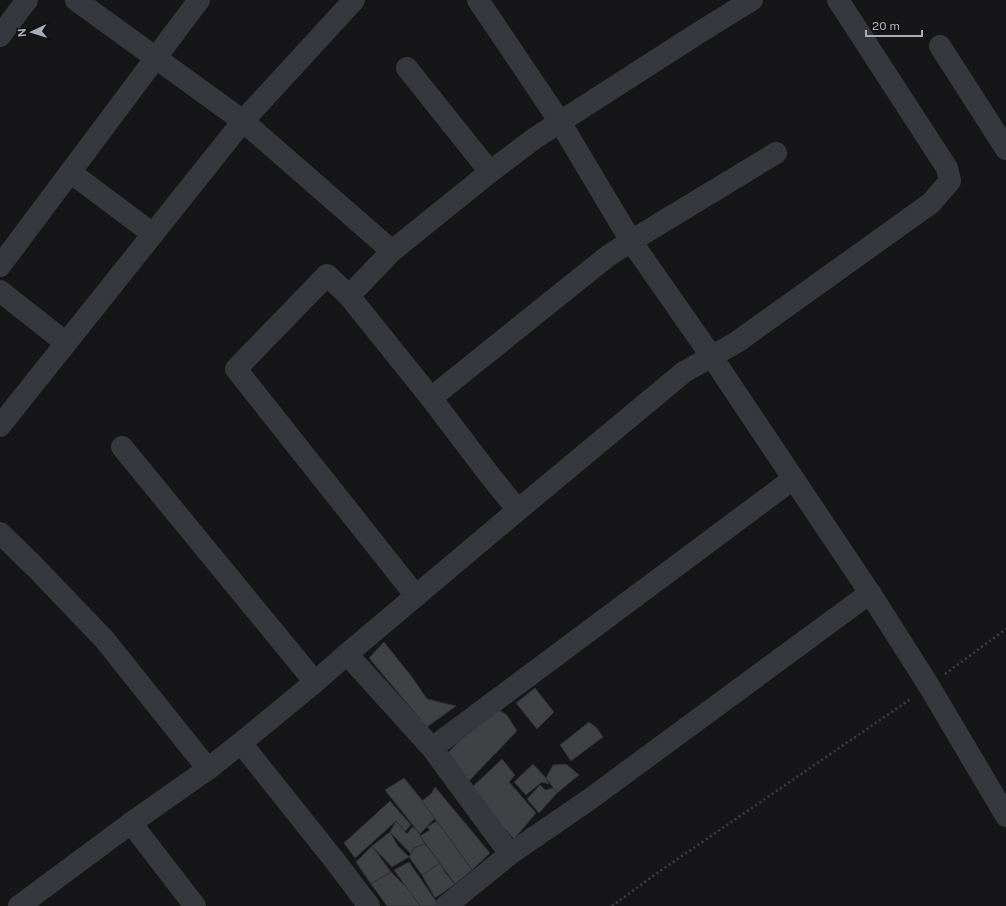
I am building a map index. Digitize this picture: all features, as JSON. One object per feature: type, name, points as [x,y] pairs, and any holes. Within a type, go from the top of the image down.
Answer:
[{"type":"street","points":[[0,36],[27,0]]},
{"type":"street","points":[[76,0],[243,121],[392,251]]},
{"type":"street","points":[[0,266],[199,0]]},
{"type":"street","points":[[0,426],[243,121],[354,0]]},
{"type":"street","points":[[478,0],[560,122],[631,241],[712,357],[870,593],[1006,816]]},
{"type":"street","points":[[349,296],[392,251],[490,172],[535,138],[752,0]]},
{"type":"street","points":[[19,906],[131,823],[208,769],[241,743],[684,372],[737,342],[932,203],[950,181],[948,168],[838,0]]},
{"type":"street","points":[[940,46],[1006,149]]},
{"type":"street","points":[[407,68],[490,172]]},
{"type":"street","points":[[431,398],[608,256],[776,152]]},
{"type":"street","points":[[70,172],[153,234]]},
{"type":"street","points":[[416,596],[236,369],[327,275],[349,296],[518,510]]},
{"type":"street","points":[[0,291],[66,343]]},
{"type":"street","points":[[122,447],[315,682]]},
{"type":"street","points":[[432,748],[793,479]]},
{"type":"street","points":[[0,533],[36,567],[104,639],[208,769]]},
{"type":"street","points":[[446,906],[510,854],[590,799],[870,593]]},
{"type":"street","points":[[347,654],[432,748],[510,854]]},
{"type":"street","points":[[241,743],[369,906]]},
{"type":"street","points":[[131,823],[195,906]]},
{"type":"path","points":[[612,906],[660,871],[928,686],[1006,629]]},
{"type":"building","points":[[384,642],[412,677],[427,699],[456,706],[427,727],[369,658]]},
{"type":"building","points":[[535,688],[554,712],[537,729],[516,703]]},
{"type":"building","points":[[496,708],[507,715],[517,731],[467,783],[445,756],[480,719]]},
{"type":"building","points":[[589,722],[597,728],[603,737],[571,761],[560,745]]},
{"type":"building","points":[[502,759],[515,775],[509,782],[536,813],[514,839],[469,790]]},
{"type":"building","points":[[533,764],[546,778],[549,784],[542,782],[526,795],[514,782]]},
{"type":"building","points":[[566,764],[579,775],[557,793],[546,778],[553,765]]},
{"type":"building","points":[[404,778],[436,817],[420,834],[385,790]]},
{"type":"building","points":[[540,785],[545,790],[553,788],[557,793],[539,813],[527,799]]},
{"type":"building","points":[[435,787],[490,853],[472,870],[422,801],[431,794]]},
{"type":"building","points":[[390,801],[411,825],[405,831],[396,821],[355,858],[344,843]]},
{"type":"building","points":[[396,821],[407,834],[412,827],[417,830],[425,844],[414,848],[411,854],[390,832]]},
{"type":"building","points":[[437,821],[472,870],[455,884],[420,836],[430,830],[427,827]]},
{"type":"building","points":[[390,832],[398,846],[409,857],[392,867],[372,846]]},
{"type":"building","points":[[425,844],[440,863],[422,875],[409,857],[414,848]]},
{"type":"building","points":[[372,846],[391,872],[371,884],[356,862]]},
{"type":"building","points":[[409,862],[438,904],[435,906],[420,906],[394,870]]},
{"type":"building","points":[[440,863],[446,874],[455,884],[435,898],[422,875]]},
{"type":"building","points":[[391,872],[409,890],[420,906],[387,906],[371,884]]}]
